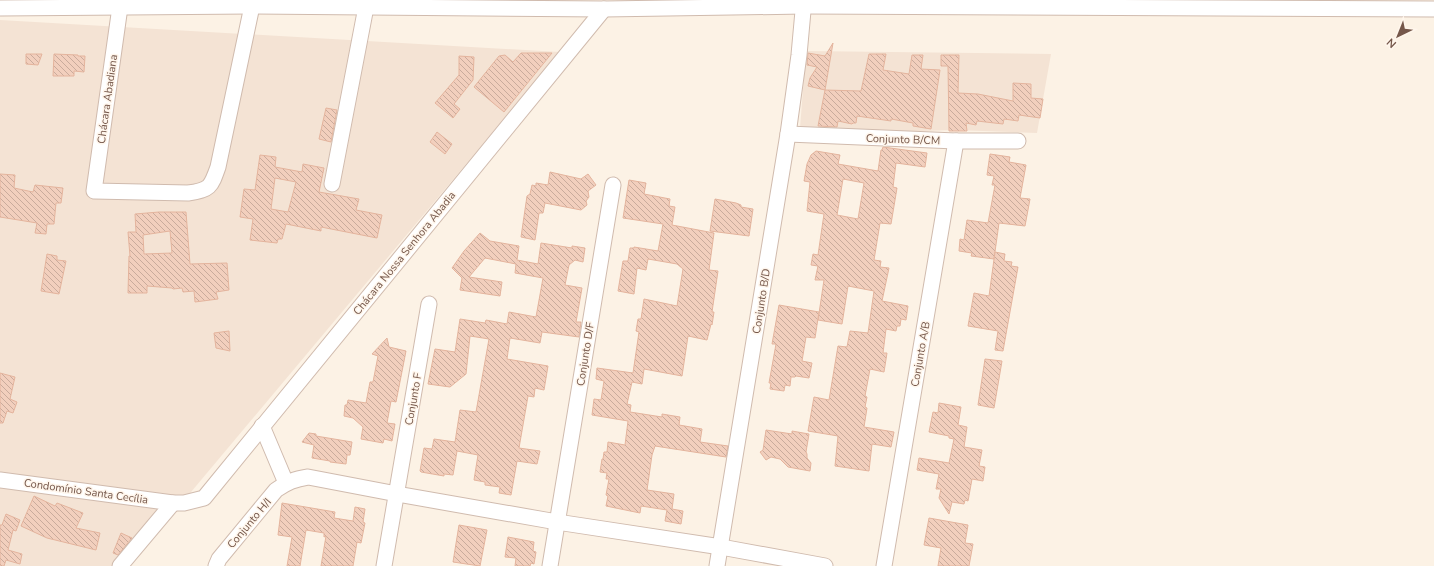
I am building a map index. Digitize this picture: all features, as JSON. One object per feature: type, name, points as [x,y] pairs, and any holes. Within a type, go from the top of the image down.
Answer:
[{"type":"street","points":[[0,8],[252,6],[604,8],[804,3],[1434,9]]},
{"type":"street","name":"Conjunto B/D","points":[[718,566],[788,134],[799,55],[804,3]]},
{"type":"street","name":"Chácara Abadiana","points":[[120,7],[94,191],[188,193],[206,190],[213,183],[218,167],[252,6]]},
{"type":"street","points":[[332,184],[366,7]]},
{"type":"street","name":"Chácara Nossa Senhora Abadia","points":[[204,498],[604,8]]},
{"type":"street","name":"Conjunto B/CM","points":[[788,134],[1018,142]]},
{"type":"street","name":"Conjunto A/B","points":[[884,566],[956,141]]},
{"type":"street","name":"Conjunto D/F","points":[[550,566],[613,185]]},
{"type":"street","name":"Conjunto F","points":[[384,566],[429,304]]},
{"type":"street","points":[[262,426],[286,483],[296,478],[308,477],[557,522],[721,547],[825,566]]},
{"type":"street","name":"Condomínio Santa Cecília","points":[[0,480],[173,503],[184,503],[204,498]]},
{"type":"street","name":"Conjunto H/I","points":[[216,566],[219,559],[276,490],[286,483]]},
{"type":"street","points":[[120,566],[173,503]]},
{"type":"shaded area","points":[[0,20],[560,52],[129,566],[0,566]]},
{"type":"shaded area","points":[[806,51],[1051,54],[1037,133],[955,130],[886,132],[800,128]]},
{"type":"building","points":[[833,43],[825,90],[808,86],[810,78],[817,67],[807,65],[808,53],[825,56]]},
{"type":"building","points":[[521,53],[552,53],[504,112],[474,87],[499,56],[505,55],[513,62]]},
{"type":"building","points":[[26,54],[42,54],[38,65],[26,64]]},
{"type":"building","points":[[54,54],[85,56],[84,72],[74,71],[74,76],[53,76]]},
{"type":"building","points":[[869,54],[886,54],[883,70],[909,74],[912,55],[923,55],[921,69],[940,70],[931,129],[913,126],[913,123],[891,119],[891,121],[857,116],[856,123],[852,124],[838,121],[837,127],[818,126],[825,90],[861,91]]},
{"type":"building","points":[[941,55],[959,55],[958,93],[978,94],[1013,101],[1013,83],[1031,84],[1031,98],[1043,99],[1040,118],[1019,115],[1018,121],[1004,119],[1003,124],[977,121],[976,125],[966,123],[967,131],[949,131],[948,66],[941,66]]},
{"type":"building","points":[[459,56],[474,57],[473,80],[454,104],[460,109],[453,118],[435,103],[459,75]]},
{"type":"building","points":[[326,108],[337,110],[331,142],[319,139]]},
{"type":"building","points":[[437,132],[452,144],[445,154],[430,142]]},
{"type":"building","points":[[883,147],[927,153],[925,167],[896,163],[893,187],[897,188],[891,224],[880,223],[874,260],[881,261],[880,267],[889,268],[882,301],[908,306],[906,320],[901,319],[900,326],[897,326],[896,331],[886,329],[883,353],[887,353],[884,372],[870,369],[865,396],[867,397],[865,407],[867,408],[864,427],[894,432],[891,447],[872,444],[869,471],[835,466],[838,436],[808,431],[814,397],[829,400],[838,346],[847,347],[850,331],[868,333],[874,291],[848,286],[842,324],[818,320],[824,280],[815,280],[818,266],[811,265],[813,254],[818,255],[824,214],[807,211],[810,182],[804,181],[807,164],[811,155],[816,151],[840,155],[838,164],[878,171]],"holes":[[[843,179],[864,183],[858,219],[837,215]]]},
{"type":"building","points":[[990,154],[1010,157],[1009,162],[1026,165],[1020,198],[1030,199],[1025,226],[999,223],[994,259],[971,256],[972,253],[959,251],[960,239],[964,240],[967,220],[988,223],[995,185],[992,185],[994,176],[987,175]]},
{"type":"building","points":[[260,155],[276,157],[275,167],[302,172],[303,164],[324,168],[319,192],[359,199],[356,210],[382,215],[377,238],[321,227],[321,231],[286,224],[282,239],[278,239],[277,243],[250,240],[253,219],[240,217],[244,189],[255,190]],"holes":[[[275,178],[296,182],[288,212],[271,209]]]},
{"type":"building","points":[[550,172],[581,179],[588,174],[596,185],[588,191],[589,197],[586,201],[587,205],[581,210],[545,203],[543,213],[539,213],[535,240],[521,237],[527,196],[530,194],[532,185],[536,186],[536,183],[548,185]]},
{"type":"building","points":[[0,174],[15,175],[14,188],[33,192],[35,185],[63,188],[61,203],[56,203],[54,224],[47,224],[46,234],[35,233],[37,223],[0,217]]},
{"type":"building","points":[[629,180],[646,183],[644,194],[670,199],[669,206],[675,207],[672,225],[714,233],[709,270],[718,271],[712,312],[714,312],[712,325],[711,324],[707,340],[688,336],[682,376],[644,369],[642,384],[632,382],[627,404],[631,405],[630,412],[662,417],[662,414],[680,417],[679,425],[702,429],[700,442],[728,446],[726,457],[655,446],[652,455],[647,490],[674,494],[672,509],[683,511],[681,524],[665,521],[667,510],[641,506],[640,513],[606,506],[608,496],[606,495],[609,479],[606,479],[607,473],[600,472],[604,452],[607,452],[608,442],[625,445],[628,421],[592,415],[594,399],[601,400],[604,381],[596,379],[597,368],[633,373],[639,332],[636,331],[638,319],[641,319],[644,299],[677,306],[683,269],[677,264],[648,259],[646,270],[637,268],[634,294],[618,291],[623,261],[628,261],[630,248],[634,247],[658,251],[663,224],[623,218]]},
{"type":"building","points":[[715,199],[736,203],[741,205],[741,207],[753,209],[749,236],[710,231]]},
{"type":"building","points":[[186,212],[190,264],[227,263],[229,290],[216,292],[218,299],[195,302],[194,291],[183,292],[182,288],[173,289],[147,286],[147,293],[128,293],[130,256],[128,232],[136,232],[135,214]],"holes":[[[170,231],[172,253],[144,254],[143,235]]]},
{"type":"building","points":[[480,233],[490,241],[519,246],[517,260],[538,264],[541,243],[572,248],[572,246],[585,248],[583,262],[575,260],[569,265],[565,285],[582,288],[576,322],[581,322],[579,337],[542,332],[540,343],[510,338],[507,359],[548,366],[544,390],[535,388],[534,397],[528,396],[519,448],[540,451],[537,464],[517,461],[511,495],[499,493],[500,487],[485,485],[485,482],[474,480],[478,455],[457,451],[453,475],[444,474],[444,476],[420,471],[424,448],[432,449],[434,439],[455,442],[460,410],[476,412],[489,339],[470,336],[466,374],[450,387],[428,384],[435,349],[455,352],[460,319],[485,323],[486,320],[507,324],[509,312],[536,317],[543,278],[515,273],[516,264],[485,258],[469,277],[502,282],[500,296],[460,290],[462,278],[452,268],[464,251]]},
{"type":"building","points":[[995,252],[1005,254],[1004,261],[1012,262],[1011,266],[1018,267],[1003,351],[995,350],[998,331],[968,326],[974,293],[989,296]]},
{"type":"building","points":[[47,254],[57,256],[57,260],[66,261],[59,294],[41,291]]},
{"type":"building","points":[[779,305],[819,312],[815,338],[806,337],[802,361],[812,363],[809,378],[796,376],[791,377],[790,386],[785,385],[784,391],[770,389],[771,383],[769,383],[776,344],[772,344]]},
{"type":"building","points":[[229,331],[230,351],[216,348],[214,333]]},
{"type":"building","points":[[387,338],[389,347],[406,351],[396,402],[391,401],[387,423],[395,424],[392,441],[384,439],[383,443],[361,439],[363,427],[353,418],[344,416],[345,405],[347,405],[348,400],[366,403],[370,382],[373,382],[378,356],[372,354]]},
{"type":"building","points":[[985,359],[1002,361],[994,408],[978,405]]},
{"type":"building","points":[[0,373],[15,377],[10,399],[17,402],[13,413],[7,411],[3,423],[0,423]]},
{"type":"building","points":[[939,403],[961,407],[958,425],[967,427],[964,447],[982,450],[979,466],[985,467],[983,481],[972,479],[968,501],[965,500],[964,504],[952,502],[949,514],[939,498],[941,489],[936,489],[939,474],[917,470],[919,458],[949,463],[954,439],[949,438],[949,436],[929,432],[933,412],[938,413]]},
{"type":"building","points":[[766,430],[792,434],[792,431],[809,434],[806,452],[807,458],[811,463],[810,471],[788,467],[780,459],[771,457],[766,460],[760,452],[763,450]]},
{"type":"building","points":[[309,433],[316,434],[316,436],[352,442],[350,455],[347,455],[346,464],[312,458],[314,445],[302,442]]},
{"type":"building","points":[[34,496],[55,506],[57,503],[83,513],[76,528],[100,533],[96,550],[47,538],[21,526]]},
{"type":"building","points":[[282,503],[335,512],[334,518],[353,521],[355,507],[365,509],[363,522],[365,523],[361,543],[357,542],[353,566],[321,566],[326,536],[324,537],[324,533],[306,530],[300,566],[287,566],[292,537],[278,535]]},
{"type":"building","points":[[6,514],[20,520],[16,531],[13,530],[8,550],[22,554],[20,564],[6,560],[4,566],[0,566],[0,525],[2,525]]},
{"type":"building","points":[[929,518],[968,525],[965,543],[973,544],[969,566],[938,566],[941,548],[924,545]]},
{"type":"building","points":[[459,525],[487,530],[480,566],[453,562]]},
{"type":"building","points":[[121,533],[132,538],[118,555],[113,553]]},
{"type":"building","points":[[508,537],[534,542],[533,551],[536,552],[534,564],[531,563],[530,566],[515,566],[516,558],[505,557]]}]
